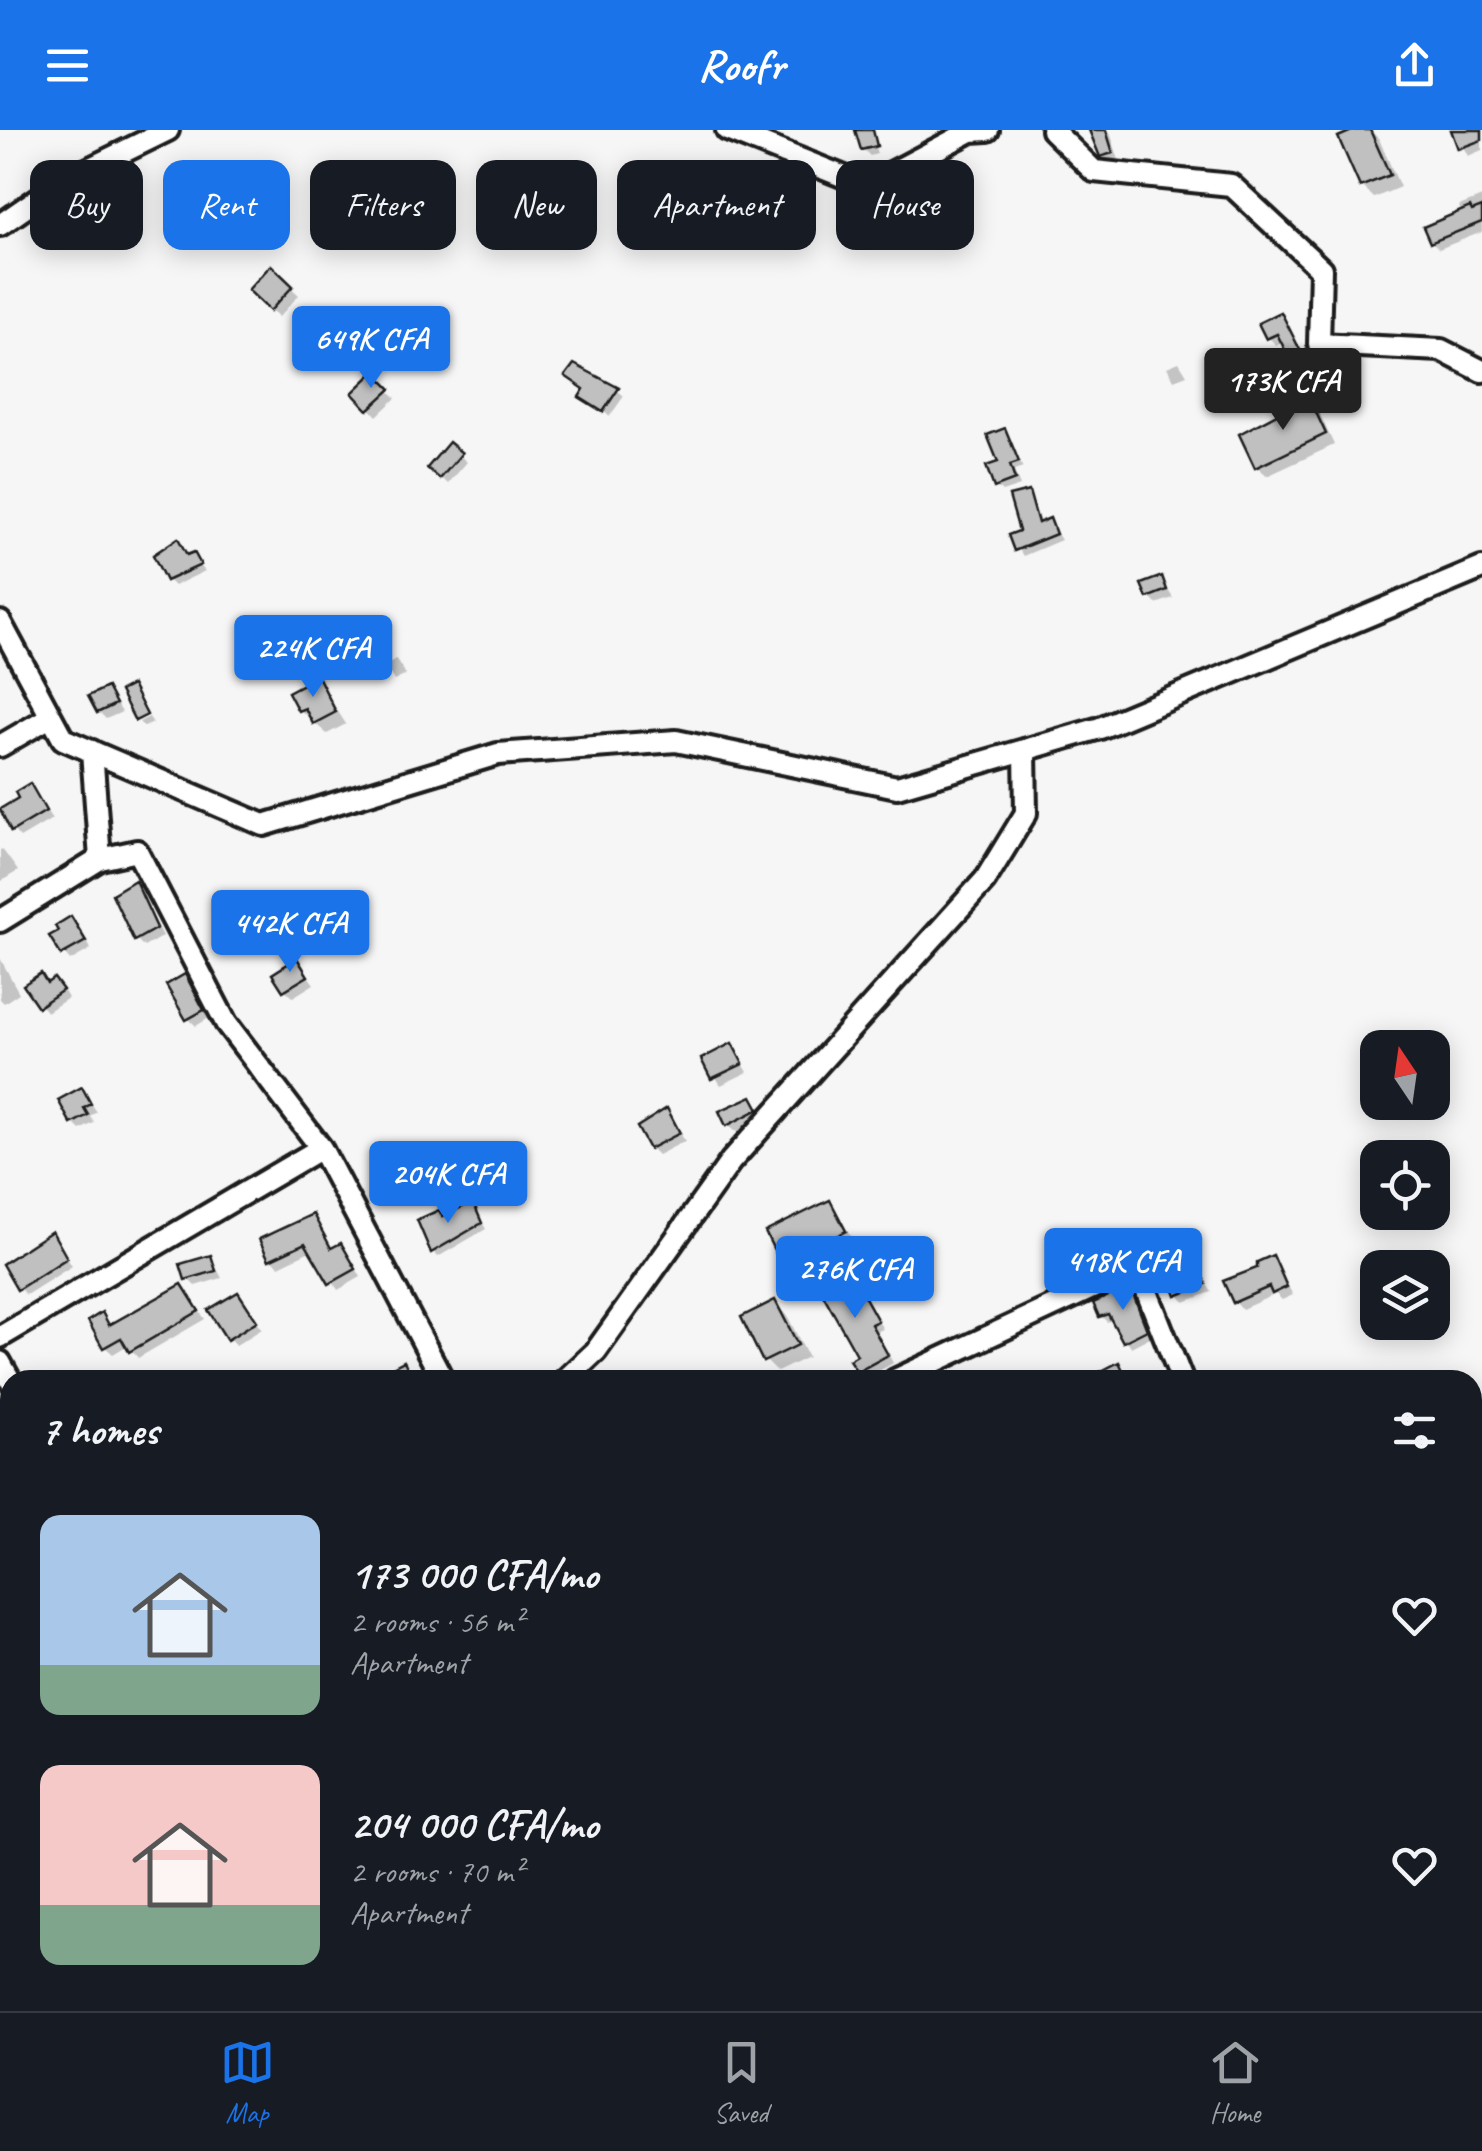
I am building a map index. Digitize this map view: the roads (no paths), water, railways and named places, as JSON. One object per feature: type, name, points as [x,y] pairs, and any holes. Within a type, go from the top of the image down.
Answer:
[{"type":"street","points":[[0,225],[62,182],[168,130]]},
{"type":"street","points":[[727,130],[867,186],[971,131],[988,130]]},
{"type":"street","points":[[1052,130],[1094,171],[1231,185],[1321,269],[1319,344],[1441,350],[1482,371]]},
{"type":"street","points":[[0,622],[62,739],[264,824],[498,754],[676,741],[897,787],[1100,728],[1482,568]]},
{"type":"street","points":[[0,746],[50,717]]},
{"type":"street","points":[[576,1370],[596,1351],[731,1161],[985,880],[1026,813],[1024,750]]},
{"type":"street","points":[[92,752],[100,860]]},
{"type":"street","points":[[0,920],[100,860],[138,851],[226,1023],[322,1148],[438,1370]]},
{"type":"street","points":[[0,1337],[322,1148]]},
{"type":"street","points":[[916,1370],[1137,1267],[1178,1370]]}]
